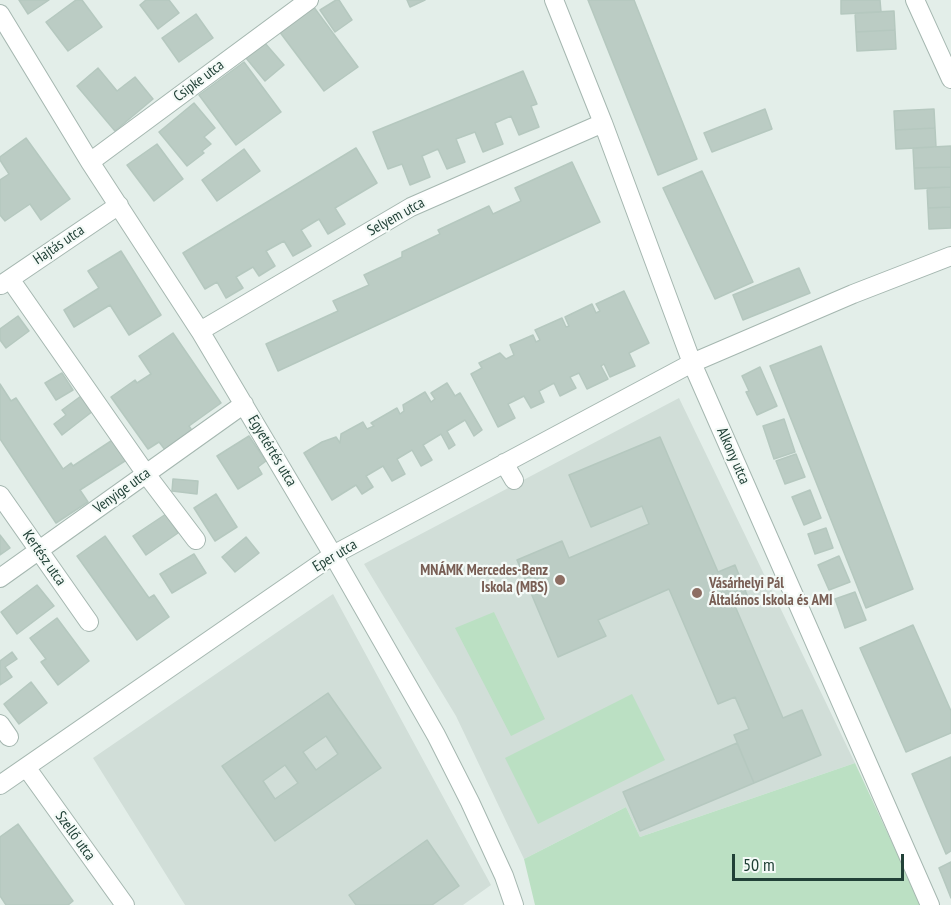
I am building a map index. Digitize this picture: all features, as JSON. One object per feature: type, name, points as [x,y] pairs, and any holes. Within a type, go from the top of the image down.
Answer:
[{"type":"street","name":"Csipke utca","points":[[90,162],[309,0]]},
{"type":"street","name":"Alkony utca","points":[[555,0],[692,363],[930,905]]},
{"type":"street","points":[[915,0],[951,79]]},
{"type":"street","name":"Egyetértés utca","points":[[3,23],[200,331],[333,555],[446,754],[504,876],[514,905]]},
{"type":"street","name":"Selyem utca","points":[[200,331],[411,207],[603,123]]},
{"type":"street","name":"Hajtás utca","points":[[5,283],[119,205]]},
{"type":"street","name":"Eper utca","points":[[0,785],[333,555],[692,363],[853,294],[951,256]]},
{"type":"street","points":[[5,283],[196,540]]},
{"type":"street","name":"Venyige utca","points":[[0,578],[244,404]]},
{"type":"street","points":[[504,463],[514,480]]},
{"type":"street","name":"Kertész utca","points":[[0,495],[89,622]]},
{"type":"street","name":"Szellő utca","points":[[26,767],[125,905]]},
{"type":"shaded area","points":[[679,398],[855,763],[640,837],[626,807],[524,859],[456,716],[364,564]]},
{"type":"shaded area","points":[[333,594],[491,885],[463,905],[185,905],[93,758]]},
{"type":"green space","points":[[494,612],[545,719],[511,736],[455,628]]},
{"type":"green space","points":[[632,694],[665,760],[538,824],[505,758]]},
{"type":"green space","points":[[855,763],[921,905],[535,905],[524,859],[626,807],[640,837]]},
{"type":"building","points":[[19,0],[49,0],[28,14]]},
{"type":"building","points":[[76,0],[82,0],[102,27],[68,51],[46,22]]},
{"type":"building","points":[[146,0],[169,0],[179,13],[158,29],[140,5]]},
{"type":"building","points":[[339,0],[352,20],[335,32],[320,10]]},
{"type":"building","points":[[407,0],[425,0],[410,7]]},
{"type":"building","points":[[588,0],[634,0],[697,159],[658,175]]},
{"type":"building","points":[[841,0],[880,0],[881,12],[841,14]]},
{"type":"building","points":[[313,6],[358,67],[324,91],[279,31]]},
{"type":"building","points":[[894,11],[895,30],[856,32],[855,13]]},
{"type":"building","points":[[196,14],[213,38],[179,62],[162,38]]},
{"type":"building","points":[[895,30],[896,49],[857,51],[856,32]]},
{"type":"building","points":[[264,42],[284,65],[265,81],[246,58]]},
{"type":"building","points":[[244,62],[281,112],[236,145],[199,95]]},
{"type":"building","points":[[98,68],[117,91],[135,77],[153,99],[115,131],[77,86]]},
{"type":"building","points":[[523,71],[537,104],[531,106],[539,127],[519,135],[511,116],[495,123],[503,144],[483,152],[475,132],[456,139],[465,162],[447,169],[438,149],[422,156],[430,177],[410,185],[402,164],[388,169],[373,132]]},
{"type":"building","points":[[194,103],[215,128],[204,137],[211,144],[202,151],[204,153],[187,166],[159,132]]},
{"type":"building","points":[[765,109],[772,129],[712,152],[704,133]]},
{"type":"building","points":[[934,109],[935,128],[895,130],[894,111]]},
{"type":"building","points":[[935,128],[936,147],[896,149],[895,130]]},
{"type":"building","points":[[26,138],[70,199],[41,220],[30,204],[5,221],[0,215],[0,180],[9,174],[0,157]]},
{"type":"building","points":[[157,144],[183,179],[154,201],[127,165]]},
{"type":"building","points":[[951,146],[951,167],[914,168],[913,148]]},
{"type":"building","points":[[356,148],[377,183],[335,208],[345,224],[328,234],[319,219],[301,230],[311,246],[293,256],[284,241],[266,251],[275,266],[259,276],[253,267],[236,277],[243,288],[226,298],[217,282],[205,289],[183,253]]},
{"type":"building","points":[[244,149],[260,171],[217,201],[202,180]]},
{"type":"building","points":[[572,162],[600,222],[278,371],[266,344],[338,311],[333,301],[369,285],[364,275],[402,257],[402,252],[440,234],[438,230],[489,206],[493,214],[521,201],[515,188]]},
{"type":"building","points":[[951,167],[951,187],[915,189],[914,168]]},
{"type":"building","points":[[702,171],[753,282],[715,299],[663,188]]},
{"type":"building","points":[[951,187],[951,207],[928,208],[927,188]]},
{"type":"building","points":[[951,207],[951,228],[929,229],[928,208]]},
{"type":"building","points":[[121,251],[161,315],[129,335],[110,305],[74,327],[64,310],[99,288],[88,271]]},
{"type":"building","points":[[799,268],[810,293],[743,320],[733,295]]},
{"type":"building","points":[[624,291],[649,343],[629,353],[635,366],[610,377],[604,364],[601,366],[608,379],[587,389],[579,373],[570,377],[576,388],[560,396],[554,383],[539,391],[544,402],[531,408],[524,396],[508,404],[515,418],[498,427],[471,374],[482,368],[479,363],[500,353],[506,359],[514,355],[510,345],[533,335],[536,342],[540,340],[535,330],[562,318],[566,327],[569,326],[565,317],[592,304],[596,313],[600,311],[596,304]]},
{"type":"building","points":[[18,316],[29,331],[6,348],[0,340],[0,329]]},
{"type":"building","points":[[173,333],[221,403],[189,426],[193,432],[166,451],[159,442],[148,449],[111,397],[135,380],[137,383],[151,374],[139,356]]},
{"type":"building","points":[[821,346],[913,589],[866,608],[770,366]]},
{"type":"building","points":[[760,367],[777,406],[757,415],[746,392],[749,391],[742,376]]},
{"type":"building","points":[[62,373],[73,390],[56,400],[45,383]]},
{"type":"building","points":[[447,383],[455,396],[460,393],[482,430],[474,436],[465,420],[447,431],[455,445],[449,449],[441,434],[423,445],[432,460],[421,466],[412,450],[397,459],[405,474],[392,481],[383,466],[366,476],[373,487],[362,494],[356,485],[332,500],[304,453],[336,437],[340,443],[341,434],[363,422],[367,429],[374,426],[371,423],[397,408],[400,414],[404,411],[403,405],[425,392],[431,402],[435,399],[431,393]]},
{"type":"building","points":[[0,384],[11,401],[16,398],[63,469],[71,463],[73,466],[114,439],[128,459],[80,490],[88,502],[56,523],[0,439]]},
{"type":"building","points":[[81,396],[93,411],[62,435],[54,424],[66,415],[62,410]]},
{"type":"building","points":[[784,419],[795,452],[774,459],[763,426]]},
{"type":"building","points":[[249,436],[266,461],[258,467],[262,474],[238,489],[217,456]]},
{"type":"building","points":[[660,437],[718,572],[735,565],[749,600],[735,606],[783,718],[802,710],[821,755],[754,783],[734,735],[749,729],[735,697],[718,704],[669,589],[598,620],[606,636],[558,657],[517,560],[562,541],[569,558],[649,524],[642,506],[591,527],[569,475]]},
{"type":"building","points":[[796,454],[805,477],[785,484],[776,461]]},
{"type":"building","points":[[173,479],[198,481],[197,494],[172,491]]},
{"type":"building","points":[[810,490],[821,518],[804,525],[792,497]]},
{"type":"building","points":[[216,494],[237,527],[215,541],[194,508]]},
{"type":"building","points":[[166,514],[178,533],[146,555],[133,536]]},
{"type":"building","points":[[826,528],[833,548],[815,554],[808,534]]},
{"type":"building","points":[[0,535],[10,548],[0,555]]},
{"type":"building","points":[[105,536],[149,598],[154,595],[169,617],[137,640],[77,556]]},
{"type":"building","points":[[246,537],[259,553],[235,572],[222,557]]},
{"type":"building","points":[[194,554],[206,573],[172,593],[160,574]]},
{"type":"building","points":[[839,556],[850,582],[829,590],[818,565]]},
{"type":"building","points":[[37,585],[54,606],[17,634],[1,612]]},
{"type":"building","points":[[855,592],[866,620],[845,628],[835,599]]},
{"type":"building","points":[[57,618],[89,661],[58,685],[41,662],[46,659],[30,638]]},
{"type":"building","points":[[913,625],[951,711],[951,733],[906,752],[860,648]]},
{"type":"building","points":[[12,652],[17,659],[5,667],[12,677],[0,685],[0,661]]},
{"type":"building","points":[[31,682],[47,703],[19,724],[4,704]]},
{"type":"building","points":[[328,693],[381,768],[275,841],[222,766]],"holes":[[[326,736],[338,754],[316,770],[303,752]],[[285,765],[298,783],[275,799],[263,781]]]},
{"type":"building","points":[[737,743],[754,783],[640,831],[623,792]]},
{"type":"building","points":[[951,757],[951,851],[946,854],[912,774]]},
{"type":"building","points":[[18,824],[73,901],[68,905],[6,905],[0,896],[0,837]]},
{"type":"building","points":[[427,840],[459,886],[432,905],[356,905],[349,895]]},
{"type":"building","points":[[951,862],[951,898],[939,868]]},
{"type":"place","name":"MNÁMK Mercedes-Benz Iskola (MBS)","points":[[560,580]]},
{"type":"place","name":"Vásárhelyi Pál Általános Iskola és AMI","points":[[697,593]]}]
